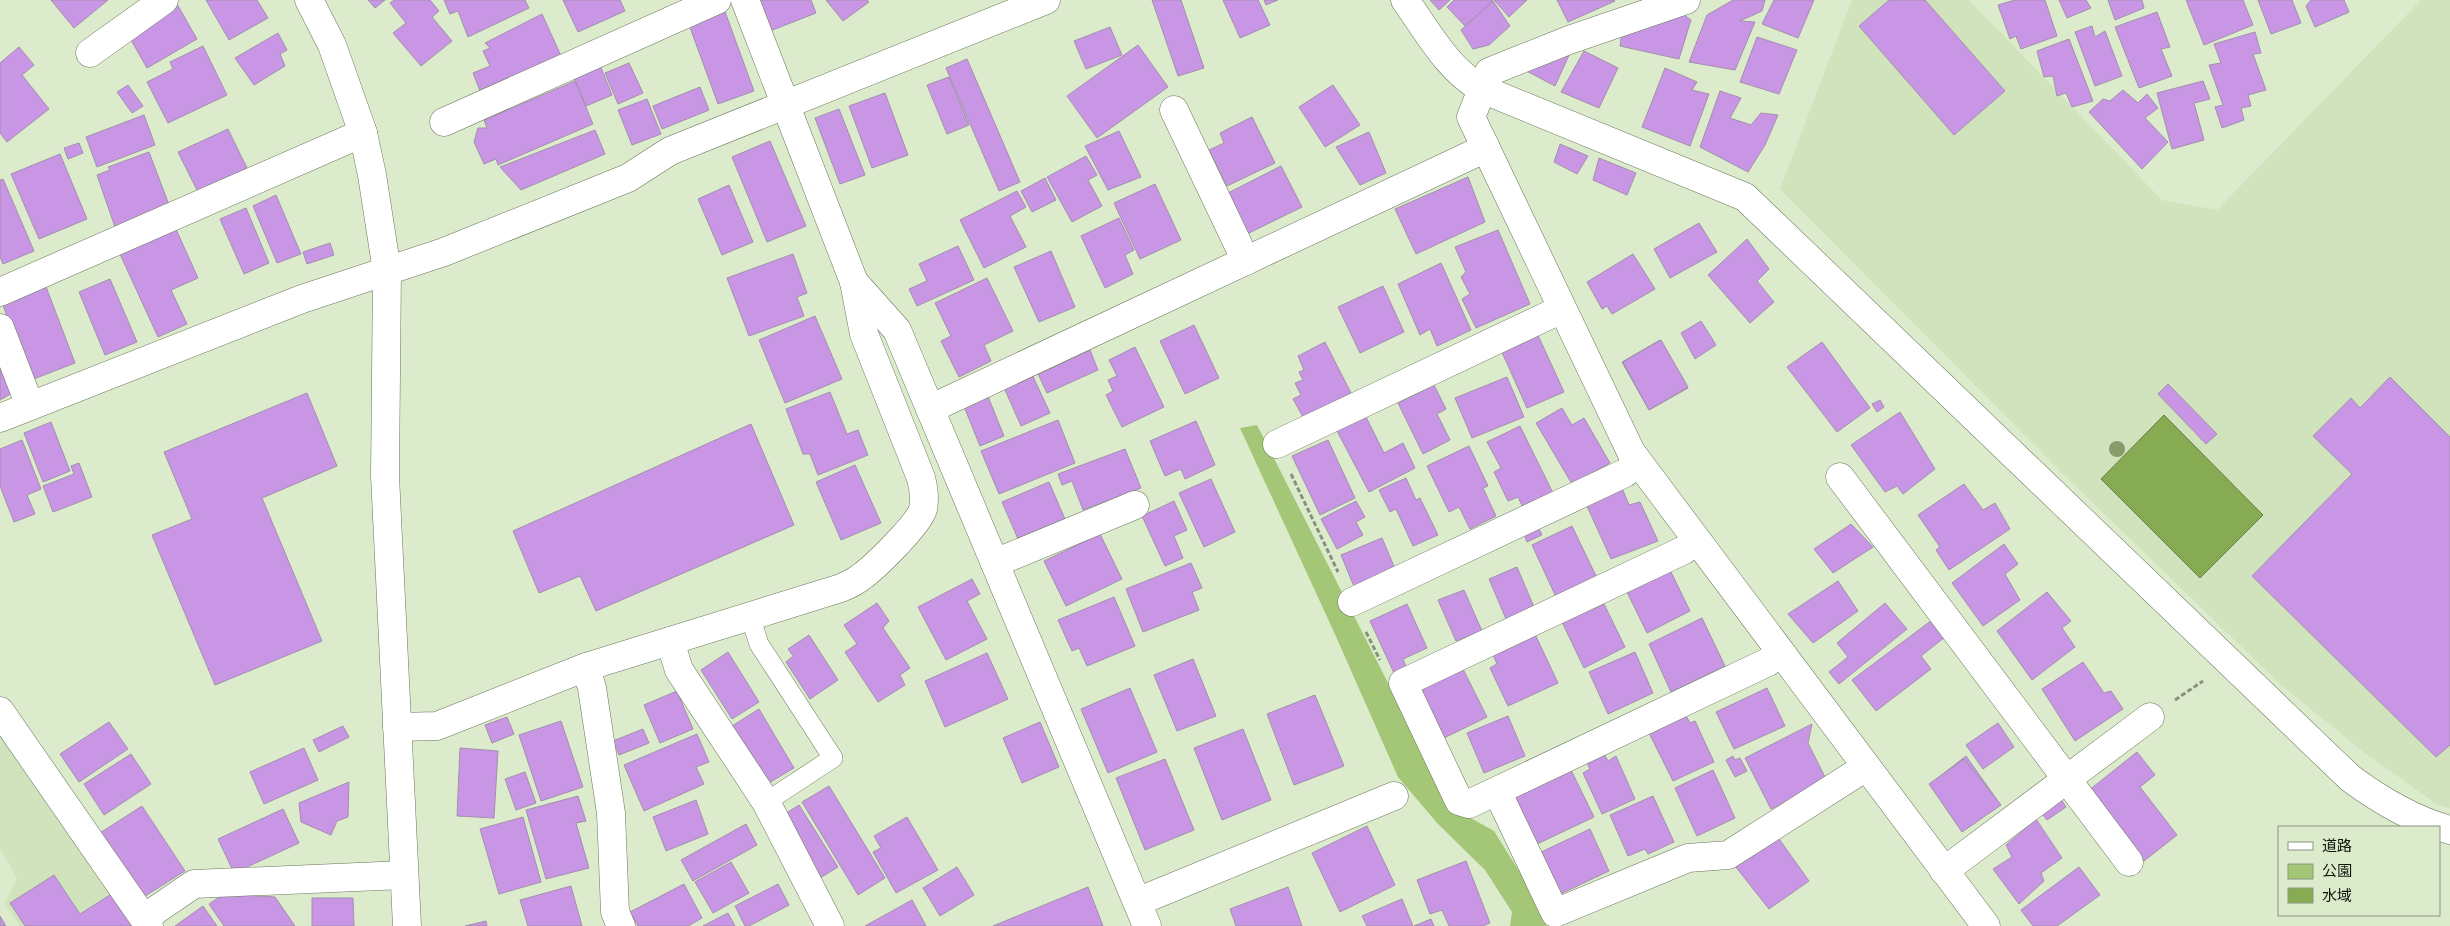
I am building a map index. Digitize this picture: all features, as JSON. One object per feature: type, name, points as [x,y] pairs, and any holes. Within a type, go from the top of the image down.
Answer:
[{"type":"street","points":[[90,53],[164,0]]},
{"type":"street","points":[[309,0],[332,45],[363,133],[372,174],[387,271],[385,476],[406,926]]},
{"type":"street","points":[[444,122],[717,0]]},
{"type":"street","points":[[397,728],[438,726],[586,667],[841,588],[862,577],[914,524],[922,510],[925,494],[921,478],[864,334],[854,282],[745,0]]},
{"type":"street","points":[[0,418],[302,299],[444,252],[628,178],[670,151],[1046,0]]},
{"type":"street","points":[[1405,0],[1456,70],[1482,89],[1745,197],[2228,663],[2350,778],[2377,798],[2408,815],[2439,826]]},
{"type":"street","points":[[1686,0],[1632,9],[1569,40],[1489,72],[1471,117],[1630,452],[1986,926]]},
{"type":"street","points":[[1174,110],[1246,261]]},
{"type":"street","points":[[0,292],[363,133]]},
{"type":"street","points":[[930,409],[1486,148]]},
{"type":"street","points":[[854,282],[897,330],[1142,914],[1394,796]]},
{"type":"street","points":[[1277,444],[1562,309]]},
{"type":"street","points":[[0,328],[30,406]]},
{"type":"street","points":[[1352,602],[1625,473],[1638,463]]},
{"type":"street","points":[[1840,476],[2129,862]]},
{"type":"street","points":[[995,564],[1135,505]]},
{"type":"street","points":[[1697,541],[1684,550],[1403,683],[1459,801],[1469,804],[1768,662],[1781,653]]},
{"type":"street","points":[[670,641],[679,670],[766,802],[830,926]]},
{"type":"street","points":[[586,667],[592,688],[611,813],[615,912],[621,926]]},
{"type":"street","points":[[0,711],[146,922],[194,884],[404,874]]},
{"type":"street","points":[[1944,871],[2150,717]]},
{"type":"street","points":[[1497,790],[1555,913],[1688,858],[1728,855],[1866,767]]},
{"type":"lane","points":[[750,616],[759,644],[833,758],[766,802]]},
{"type":"path","points":[[1277,444],[1388,677],[1403,683]]},
{"type":"path","points":[[2150,717],[2228,663]]},
{"type":"shaded area","points":[[1852,0],[1969,0],[2162,200],[2217,210],[2421,0],[2450,0],[2450,808],[2438,805],[2366,754],[2280,684],[2061,472],[1780,189]]},
{"type":"shaded area","points":[[0,729],[136,926],[20,926],[5,903],[17,878],[0,848]]},
{"type":"green space","points":[[1257,425],[1451,807],[1494,831],[1532,892],[1547,926],[1510,926],[1512,912],[1485,870],[1438,824],[1398,777],[1240,428]]},
{"type":"water","points":[[2164,415],[2263,515],[2200,578],[2101,479]]},
{"type":"building","points":[[51,0],[108,0],[74,28]]},
{"type":"building","points":[[206,0],[257,0],[268,18],[229,40]]},
{"type":"building","points":[[368,0],[385,0],[375,8]]},
{"type":"building","points":[[394,0],[430,0],[439,11],[432,17],[452,41],[421,66],[393,33],[406,23],[390,3]]},
{"type":"building","points":[[444,0],[525,0],[529,8],[468,37],[458,11],[450,14]]},
{"type":"building","points":[[563,0],[620,0],[625,11],[578,32]]},
{"type":"building","points":[[759,0],[811,0],[816,13],[770,31]]},
{"type":"building","points":[[826,0],[867,0],[869,2],[843,21]]},
{"type":"building","points":[[1152,0],[1181,0],[1204,68],[1178,76]]},
{"type":"building","points":[[1223,0],[1258,0],[1270,25],[1240,38]]},
{"type":"building","points":[[1264,0],[1278,0],[1266,5]]},
{"type":"building","points":[[1430,0],[1450,0],[1439,10]]},
{"type":"building","points":[[1454,0],[1493,1],[1465,26],[1447,7]]},
{"type":"building","points":[[1494,0],[1527,0],[1509,17]]},
{"type":"building","points":[[1557,0],[1614,0],[1615,1],[1568,22]]},
{"type":"building","points":[[1733,0],[1765,0],[1762,11],[1740,21],[1755,22],[1735,70],[1689,62],[1707,15]]},
{"type":"building","points":[[1774,0],[1814,0],[1798,38],[1762,24]]},
{"type":"building","points":[[1889,0],[1925,0],[2005,91],[1954,135],[1859,26]]},
{"type":"building","points":[[2015,0],[2045,0],[2057,36],[2021,49],[2016,36],[2010,39],[1998,5]]},
{"type":"building","points":[[2059,0],[2086,0],[2091,8],[2067,18]]},
{"type":"building","points":[[2108,0],[2142,0],[2144,8],[2115,20]]},
{"type":"building","points":[[2186,0],[2243,0],[2253,25],[2204,45]]},
{"type":"building","points":[[2258,0],[2292,0],[2301,23],[2271,34]]},
{"type":"building","points":[[2311,0],[2344,0],[2349,12],[2315,27],[2306,6]]},
{"type":"building","points":[[1493,1],[1510,26],[1489,45],[1473,49],[1461,30]]},
{"type":"building","points":[[177,4],[197,39],[147,68],[127,33]]},
{"type":"building","points":[[724,9],[754,91],[718,104],[688,22]]},
{"type":"building","points":[[2157,12],[2170,47],[2161,49],[2172,76],[2139,88],[2115,27]]},
{"type":"building","points":[[1681,13],[1691,20],[1679,59],[1620,46],[1622,32]]},
{"type":"building","points":[[542,14],[562,58],[480,91],[473,73],[490,66],[483,51],[490,48],[485,43]]},
{"type":"building","points":[[2092,26],[2095,37],[2105,31],[2122,76],[2095,86],[2075,32]]},
{"type":"building","points":[[1110,27],[1122,55],[1086,69],[1074,41]]},
{"type":"building","points":[[2255,32],[2261,53],[2253,54],[2266,90],[2248,95],[2251,106],[2241,108],[2244,120],[2222,128],[2215,107],[2223,105],[2209,65],[2221,63],[2214,44]]},
{"type":"building","points":[[278,33],[287,50],[280,54],[285,66],[254,85],[235,58]]},
{"type":"building","points":[[1757,37],[1797,50],[1779,94],[1740,82]]},
{"type":"building","points":[[2069,39],[2093,101],[2072,107],[2066,93],[2057,96],[2053,76],[2044,77],[2037,51]]},
{"type":"building","points":[[1138,45],[1168,87],[1097,138],[1067,96]]},
{"type":"building","points":[[203,46],[227,95],[168,123],[147,82],[173,69],[170,62]]},
{"type":"building","points":[[19,47],[34,65],[22,75],[49,109],[7,142],[0,133],[0,63]]},
{"type":"building","points":[[1584,51],[1618,68],[1599,108],[1561,92]]},
{"type":"building","points":[[1570,53],[1555,86],[1519,67]]},
{"type":"building","points":[[967,59],[1020,182],[999,191],[946,68]]},
{"type":"building","points":[[629,63],[643,93],[618,104],[605,73]]},
{"type":"building","points":[[600,65],[612,95],[586,106],[573,76]]},
{"type":"building","points":[[1665,68],[1697,82],[1692,90],[1709,94],[1690,146],[1642,127]]},
{"type":"building","points":[[949,77],[969,125],[947,134],[927,85]]},
{"type":"building","points":[[575,81],[593,124],[498,165],[496,159],[484,164],[474,142],[478,128],[487,128],[484,120]]},
{"type":"building","points":[[2203,81],[2210,99],[2194,103],[2204,140],[2172,149],[2157,93]]},
{"type":"building","points":[[128,85],[143,106],[132,113],[117,92]]},
{"type":"building","points":[[1333,85],[1360,125],[1325,147],[1299,107]]},
{"type":"building","points":[[700,87],[709,110],[662,129],[653,106]]},
{"type":"building","points":[[2123,90],[2138,103],[2147,94],[2158,108],[2145,118],[2168,142],[2142,169],[2089,112],[2103,99],[2110,101]]},
{"type":"building","points":[[1720,91],[1741,98],[1730,118],[1751,125],[1761,113],[1778,115],[1765,145],[1748,172],[1700,147]]},
{"type":"building","points":[[885,93],[908,155],[872,168],[849,106]]},
{"type":"building","points":[[647,99],[661,134],[632,145],[618,110]]},
{"type":"building","points":[[839,109],[865,175],[840,184],[815,118]]},
{"type":"building","points":[[144,115],[155,145],[97,167],[86,137]]},
{"type":"building","points":[[1252,117],[1275,163],[1227,186],[1209,150],[1224,143],[1220,133]]},
{"type":"building","points":[[228,129],[247,168],[198,192],[178,152]]},
{"type":"building","points":[[595,130],[605,154],[521,190],[500,167]]},
{"type":"building","points":[[1119,131],[1141,177],[1108,190],[1085,146]]},
{"type":"building","points":[[1369,132],[1386,173],[1360,185],[1336,147]]},
{"type":"building","points":[[770,141],[806,226],[767,242],[732,157]]},
{"type":"building","points":[[79,143],[83,153],[68,159],[64,148]]},
{"type":"building","points":[[1560,144],[1588,156],[1577,174],[1554,162]]},
{"type":"building","points":[[149,152],[171,210],[116,230],[97,175],[110,170],[108,167]]},
{"type":"building","points":[[60,154],[87,219],[39,239],[11,174]]},
{"type":"building","points":[[1086,156],[1097,175],[1088,180],[1102,206],[1072,222],[1047,177]]},
{"type":"building","points":[[1599,158],[1636,173],[1627,195],[1593,180]]},
{"type":"building","points":[[1281,166],[1302,207],[1247,234],[1226,194]]},
{"type":"building","points":[[1468,177],[1485,222],[1416,254],[1395,209]]},
{"type":"building","points":[[1045,178],[1056,200],[1032,212],[1021,191]]},
{"type":"building","points":[[3,179],[34,251],[3,264],[0,257],[0,180]]},
{"type":"building","points":[[1155,184],[1181,240],[1140,259],[1114,203]]},
{"type":"building","points":[[729,185],[753,242],[722,255],[698,199]]},
{"type":"building","points":[[1017,191],[1026,207],[1010,216],[1026,247],[984,268],[960,220]]},
{"type":"building","points":[[276,195],[301,254],[277,263],[253,206]]},
{"type":"building","points":[[246,208],[269,263],[244,274],[220,219]]},
{"type":"building","points":[[1119,218],[1134,250],[1125,255],[1133,274],[1105,288],[1081,236]]},
{"type":"building","points":[[1699,223],[1717,252],[1670,278],[1654,249]]},
{"type":"building","points":[[175,227],[198,278],[171,290],[187,324],[158,337],[119,252]]},
{"type":"building","points":[[1498,230],[1530,304],[1476,328],[1462,299],[1470,294],[1461,277],[1466,272],[1455,247]]},
{"type":"building","points":[[1747,239],[1769,269],[1757,281],[1774,302],[1750,323],[1708,275]]},
{"type":"building","points":[[330,243],[334,255],[307,264],[303,252]]},
{"type":"building","points":[[958,246],[974,280],[917,306],[909,289],[927,281],[919,264]]},
{"type":"building","points":[[1051,251],[1075,307],[1039,322],[1014,267]]},
{"type":"building","points":[[793,254],[807,293],[797,297],[804,316],[749,336],[727,278]]},
{"type":"building","points":[[1633,254],[1655,289],[1612,314],[1607,306],[1602,309],[1587,282]]},
{"type":"building","points":[[1441,263],[1471,330],[1437,346],[1430,329],[1420,335],[1398,284]]},
{"type":"building","points":[[987,278],[1013,331],[984,345],[991,361],[959,377],[941,341],[951,336],[935,303]]},
{"type":"building","points":[[110,279],[137,342],[105,355],[79,292]]},
{"type":"building","points":[[45,284],[75,363],[31,380],[1,300]]},
{"type":"building","points":[[1383,286],[1404,332],[1360,353],[1338,307]]},
{"type":"building","points":[[815,316],[842,379],[785,403],[759,340]]},
{"type":"building","points":[[1701,321],[1716,345],[1695,359],[1681,333]]},
{"type":"building","points":[[1194,325],[1219,378],[1185,394],[1160,341]]},
{"type":"building","points":[[1537,333],[1564,392],[1527,408],[1501,350]]},
{"type":"building","points":[[1660,340],[1688,388],[1649,410],[1622,362]]},
{"type":"building","points":[[1661,340],[1688,387],[1649,410],[1623,362]]},
{"type":"building","points":[[1325,342],[1351,393],[1303,417],[1293,399],[1301,395],[1295,383],[1303,380],[1299,372],[1304,370],[1298,356]]},
{"type":"building","points":[[1822,342],[1870,408],[1837,432],[1787,367]]},
{"type":"building","points":[[1135,347],[1164,407],[1122,427],[1106,395],[1113,391],[1108,380],[1117,376],[1109,360]]},
{"type":"building","points":[[1090,350],[1098,370],[1047,393],[1038,374]]},
{"type":"building","points":[[0,364],[14,392],[0,400]]},
{"type":"building","points":[[1030,370],[1050,413],[1021,426],[1002,383]]},
{"type":"building","points":[[1507,377],[1524,417],[1472,438],[1455,398]]},
{"type":"building","points":[[2390,377],[2450,437],[2450,745],[2436,757],[2252,576],[2352,474],[2313,436],[2351,398],[2360,408]]},
{"type":"building","points":[[2168,384],[2217,434],[2206,444],[2158,394]]},
{"type":"building","points":[[1434,385],[1446,409],[1437,414],[1450,440],[1423,454],[1398,403]]},
{"type":"building","points":[[830,392],[847,434],[858,430],[868,455],[818,475],[810,454],[803,454],[786,409]]},
{"type":"building","points":[[307,393],[337,466],[262,498],[322,641],[215,685],[152,535],[192,519],[164,452]]},
{"type":"building","points":[[987,394],[1004,436],[980,446],[963,404]]},
{"type":"building","points":[[1880,400],[1884,407],[1877,412],[1872,404]]},
{"type":"building","points":[[1562,408],[1572,425],[1584,418],[1610,463],[1572,484],[1536,423]]},
{"type":"building","points":[[1900,412],[1935,469],[1903,494],[1897,486],[1885,492],[1851,445]]},
{"type":"building","points":[[1365,415],[1384,453],[1403,443],[1415,468],[1369,492],[1336,429]]},
{"type":"building","points":[[1058,420],[1075,463],[999,494],[981,451]]},
{"type":"building","points":[[1196,421],[1215,465],[1185,479],[1181,469],[1165,476],[1150,441]]},
{"type":"building","points":[[51,422],[70,471],[43,482],[24,433]]},
{"type":"building","points":[[751,424],[794,525],[596,611],[580,576],[539,593],[513,531]]},
{"type":"building","points":[[1520,426],[1554,495],[1524,510],[1518,497],[1508,501],[1494,472],[1501,468],[1487,442]]},
{"type":"building","points":[[22,440],[41,489],[27,495],[35,514],[14,522],[0,486],[0,449]]},
{"type":"building","points":[[1328,440],[1355,498],[1320,515],[1292,456]]},
{"type":"building","points":[[1469,446],[1488,486],[1483,488],[1496,516],[1470,529],[1459,507],[1449,512],[1427,466]]},
{"type":"building","points":[[1125,449],[1141,488],[1083,510],[1072,481],[1062,485],[1058,474]]},
{"type":"building","points":[[79,463],[92,497],[53,512],[43,486],[74,474],[71,466]]},
{"type":"building","points":[[855,465],[881,523],[841,540],[816,482]]},
{"type":"building","points":[[1406,478],[1416,500],[1420,498],[1438,535],[1413,546],[1396,509],[1390,512],[1379,490]]},
{"type":"building","points":[[1211,479],[1235,532],[1204,547],[1179,493]]},
{"type":"building","points":[[1049,482],[1065,519],[1018,539],[1002,502]]},
{"type":"building","points":[[1964,484],[1983,510],[1995,503],[2010,529],[1949,570],[1936,550],[1940,547],[1918,515]]},
{"type":"building","points":[[1621,486],[1629,505],[1640,502],[1658,541],[1611,559],[1586,504]]},
{"type":"building","points":[[1174,501],[1187,530],[1174,536],[1183,558],[1165,566],[1142,516]]},
{"type":"building","points":[[1356,501],[1365,517],[1356,522],[1363,535],[1337,549],[1321,519]]},
{"type":"building","points":[[1536,523],[1542,535],[1527,542],[1522,529]]},
{"type":"building","points":[[1851,524],[1873,547],[1833,573],[1814,549]]},
{"type":"building","points":[[1572,526],[1597,578],[1556,597],[1532,545]]},
{"type":"building","points":[[1100,534],[1122,579],[1066,606],[1044,561]]},
{"type":"building","points":[[1382,538],[1396,571],[1355,589],[1341,555]]},
{"type":"building","points":[[2004,544],[2018,564],[2005,574],[2020,600],[1983,626],[1952,583]]},
{"type":"building","points":[[1191,563],[1202,588],[1192,592],[1199,610],[1143,632],[1126,589]]},
{"type":"building","points":[[1517,567],[1534,607],[1506,619],[1489,579]]},
{"type":"building","points":[[1670,570],[1690,611],[1647,633],[1626,590]]},
{"type":"building","points":[[972,579],[980,594],[967,601],[987,639],[946,660],[918,607]]},
{"type":"building","points":[[1838,581],[1858,611],[1813,643],[1788,614]]},
{"type":"building","points":[[1464,590],[1482,631],[1456,641],[1438,600]]},
{"type":"building","points":[[2047,592],[2071,621],[2062,628],[2075,647],[2032,680],[1997,631]]},
{"type":"building","points":[[1114,597],[1135,646],[1087,666],[1079,648],[1072,651],[1058,620]]},
{"type":"building","points":[[877,603],[889,621],[883,628],[910,668],[900,675],[905,685],[878,702],[845,652],[857,644],[844,625]]},
{"type":"building","points":[[1885,603],[1907,629],[1839,684],[1829,672],[1848,657],[1837,643]]},
{"type":"building","points":[[1407,604],[1427,648],[1403,659],[1406,667],[1394,673],[1370,621]]},
{"type":"building","points":[[1604,604],[1625,647],[1584,668],[1562,622]]},
{"type":"building","points":[[1936,617],[1949,634],[1921,656],[1931,669],[1876,711],[1852,680]]},
{"type":"building","points":[[1702,618],[1725,666],[1671,692],[1649,644]]},
{"type":"building","points":[[1533,630],[1558,683],[1508,706],[1490,668],[1497,664],[1491,650]]},
{"type":"building","points":[[809,635],[838,680],[810,699],[786,662],[793,656],[788,649]]},
{"type":"building","points":[[728,652],[759,702],[732,719],[701,670]]},
{"type":"building","points":[[1635,652],[1653,693],[1608,714],[1589,672]]},
{"type":"building","points":[[987,653],[1008,699],[945,727],[925,681]]},
{"type":"building","points":[[1193,659],[1216,716],[1177,731],[1154,675]]},
{"type":"building","points":[[2083,662],[2104,693],[2111,691],[2123,709],[2075,741],[2042,689]]},
{"type":"building","points":[[1460,663],[1487,717],[1442,739],[1418,691]]},
{"type":"building","points":[[1130,688],[1157,752],[1108,773],[1081,709]]},
{"type":"building","points":[[1767,688],[1785,726],[1734,749],[1716,712]]},
{"type":"building","points":[[677,691],[693,729],[660,743],[644,705]]},
{"type":"building","points":[[1315,695],[1344,766],[1294,785],[1267,714]]},
{"type":"building","points":[[759,709],[794,768],[767,784],[732,726]]},
{"type":"building","points":[[1685,714],[1690,723],[1695,721],[1714,762],[1673,781],[1648,731]]},
{"type":"building","points":[[1508,716],[1525,756],[1484,773],[1467,733]]},
{"type":"building","points":[[507,717],[514,734],[492,743],[485,725]]},
{"type":"building","points":[[561,721],[583,787],[541,801],[519,735]]},
{"type":"building","points":[[109,722],[128,749],[79,782],[60,754]]},
{"type":"building","points":[[1040,722],[1059,767],[1022,783],[1003,738]]},
{"type":"building","points":[[1998,723],[2014,747],[1983,769],[1966,745]]},
{"type":"building","points":[[1812,724],[1808,743],[1827,781],[1771,809],[1745,758]]},
{"type":"building","points":[[343,726],[349,737],[319,752],[313,740]]},
{"type":"building","points":[[643,729],[649,743],[619,755],[613,741]]},
{"type":"building","points":[[1243,729],[1271,800],[1222,820],[1194,748]]},
{"type":"building","points":[[697,734],[709,762],[696,767],[704,784],[644,811],[624,765]]},
{"type":"building","points":[[304,748],[318,780],[264,804],[250,772]]},
{"type":"building","points":[[460,748],[498,751],[494,818],[457,816]]},
{"type":"building","points":[[2137,752],[2155,775],[2140,787],[2177,835],[2144,861],[2088,791]]},
{"type":"building","points":[[131,754],[151,784],[104,815],[84,784]]},
{"type":"building","points":[[1604,754],[1608,761],[1616,756],[1635,799],[1602,814],[1583,773],[1590,769],[1587,763]]},
{"type":"building","points":[[1733,756],[1735,760],[1740,758],[1747,771],[1735,777],[1726,760]]},
{"type":"building","points":[[1966,756],[2000,804],[1962,831],[1930,784]]},
{"type":"building","points":[[1165,759],[1194,830],[1145,850],[1116,778]]},
{"type":"building","points":[[1964,759],[2001,805],[1962,832],[1929,784]]},
{"type":"building","points":[[1571,770],[1594,817],[1537,844],[1514,798]]},
{"type":"building","points":[[1713,770],[1735,818],[1697,836],[1675,788]]},
{"type":"building","points":[[525,772],[536,803],[516,810],[505,779]]},
{"type":"building","points":[[349,782],[348,817],[337,821],[331,835],[301,822],[299,803]]},
{"type":"building","points":[[829,786],[885,878],[858,895],[802,802]]},
{"type":"building","points":[[578,796],[586,821],[576,823],[589,868],[546,879],[526,810]]},
{"type":"building","points":[[1653,796],[1674,842],[1648,854],[1645,849],[1628,856],[1610,815]]},
{"type":"building","points":[[2059,796],[2066,807],[2047,820],[2039,810]]},
{"type":"building","points":[[696,800],[708,834],[666,851],[653,817]]},
{"type":"building","points":[[799,805],[838,867],[815,881],[777,819]]},
{"type":"building","points":[[142,806],[185,871],[142,898],[100,833]]},
{"type":"building","points":[[283,809],[299,843],[234,873],[218,839]]},
{"type":"building","points":[[523,817],[541,882],[499,894],[480,829]]},
{"type":"building","points":[[907,817],[938,870],[896,893],[873,852],[881,848],[874,836]]},
{"type":"building","points":[[2036,819],[2062,858],[2041,873],[2044,881],[2019,904],[1993,869],[2012,857],[2006,845]]},
{"type":"building","points":[[746,824],[757,845],[693,881],[681,860]]},
{"type":"building","points":[[1367,826],[1395,885],[1340,912],[1312,853]]},
{"type":"building","points":[[1590,829],[1609,871],[1556,896],[1537,854]]},
{"type":"building","points":[[1777,836],[1809,881],[1769,909],[1735,866]]},
{"type":"building","points":[[1466,861],[1490,923],[1483,926],[1449,926],[1442,910],[1430,914],[1417,880]]},
{"type":"building","points":[[731,862],[749,893],[713,913],[695,882]]},
{"type":"building","points":[[957,867],[974,895],[940,916],[923,888]]},
{"type":"building","points":[[2079,867],[2100,895],[2057,926],[2033,926],[2021,910]]},
{"type":"building","points":[[54,875],[80,914],[113,893],[134,926],[25,926],[10,903]]},
{"type":"building","points":[[684,884],[702,918],[688,926],[638,926],[630,912]]},
{"type":"building","points":[[778,884],[789,905],[749,926],[745,926],[735,906]]},
{"type":"building","points":[[571,886],[582,926],[528,926],[520,900]]},
{"type":"building","points":[[1088,887],[1103,926],[993,926]]},
{"type":"building","points":[[1288,887],[1302,926],[1236,926],[1230,909]]},
{"type":"building","points":[[224,894],[275,897],[295,926],[224,926],[209,904]]},
{"type":"building","points":[[312,898],[353,898],[354,926],[312,926]]},
{"type":"building","points":[[1402,899],[1413,926],[1367,926],[1362,916]]},
{"type":"building","points":[[912,900],[926,926],[865,926]]},
{"type":"building","points":[[203,906],[217,926],[175,926]]},
{"type":"building","points":[[728,913],[735,926],[703,926]]},
{"type":"building","points":[[0,916],[6,926],[0,926]]},
{"type":"building","points":[[1431,919],[1434,926],[1414,926]]},
{"type":"building","points":[[486,921],[487,926],[465,926]]}]
